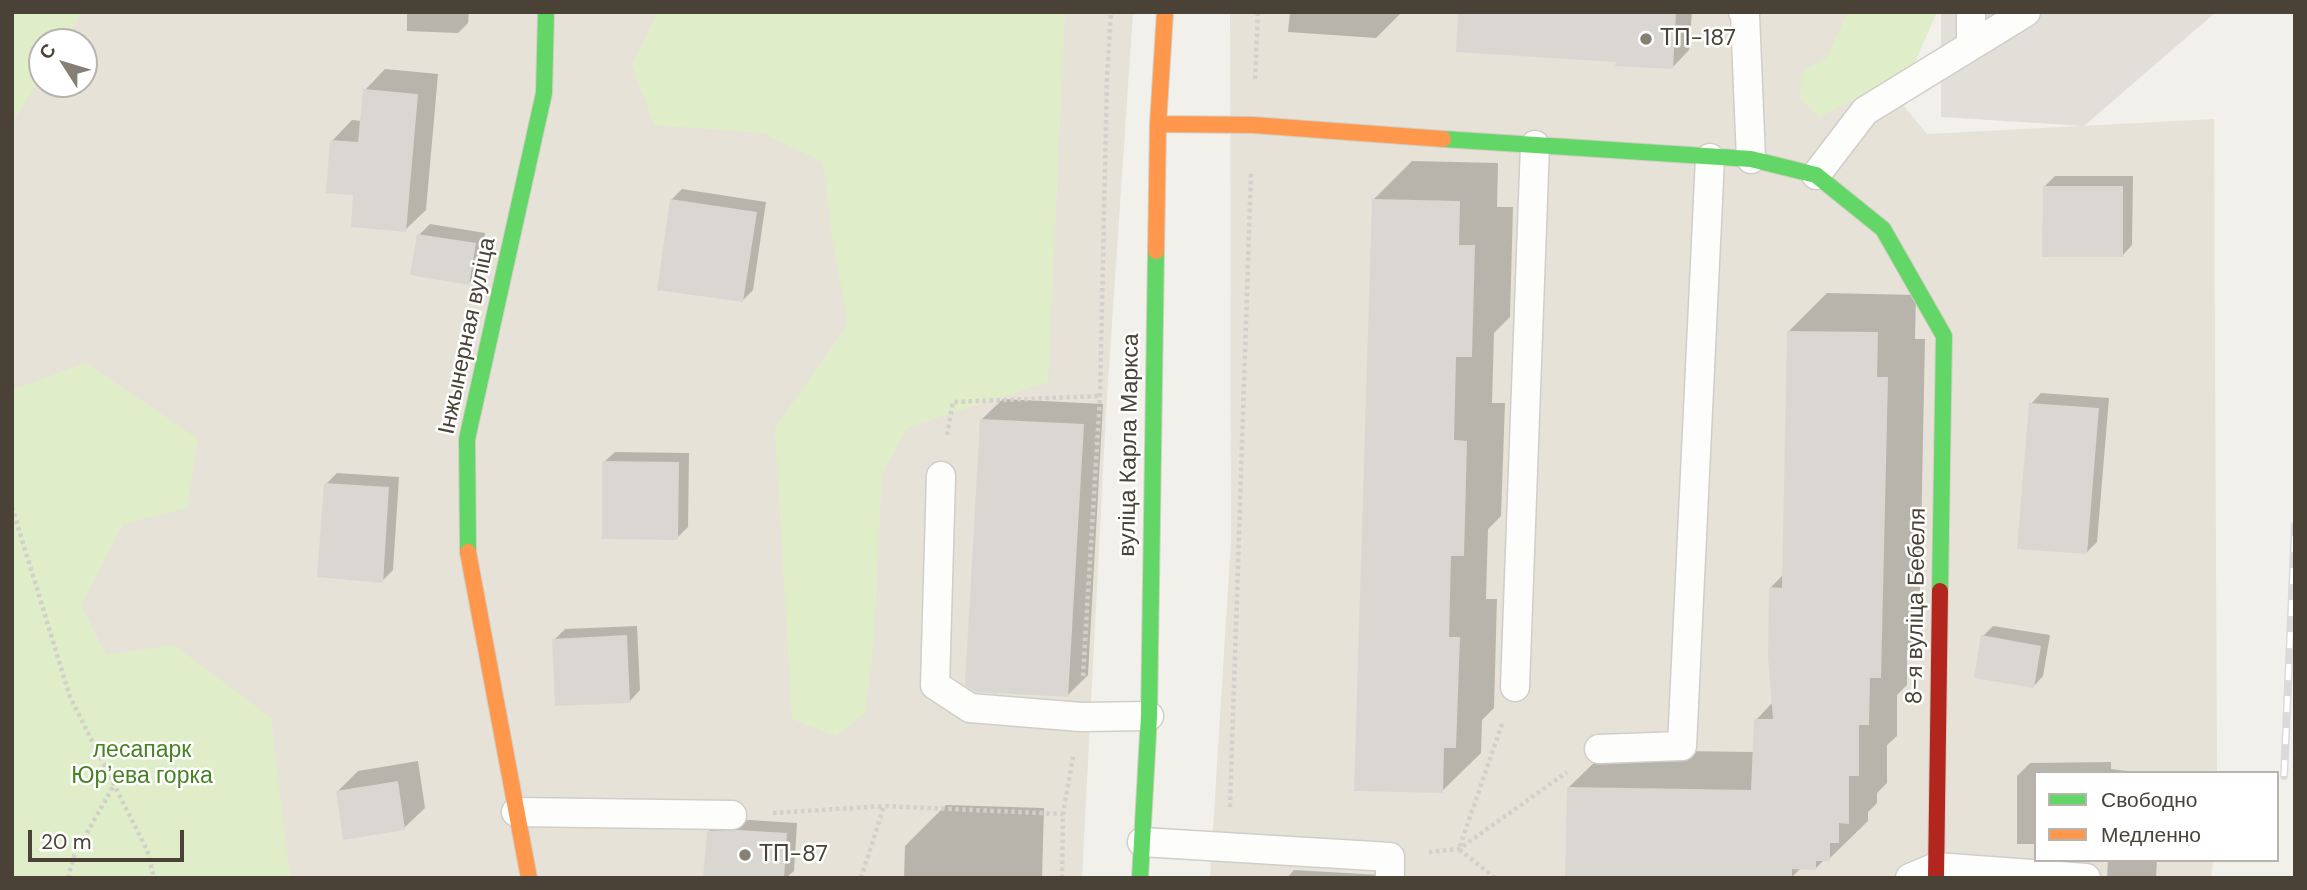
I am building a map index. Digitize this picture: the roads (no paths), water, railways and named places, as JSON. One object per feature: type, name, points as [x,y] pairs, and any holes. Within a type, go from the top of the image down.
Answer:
[{"type":"street","name":"Інжынерная вуліца","points":[[529,878],[468,559],[467,439],[544,93],[546,12]]},
{"type":"street","name":"вуліца Карла Маркса","points":[[1140,878],[1149,716],[1158,124],[1165,12]]},
{"type":"street","points":[[1158,124],[1253,125],[1751,159],[1816,175]]},
{"type":"street","name":"8-я вуліца Бебеля","points":[[1816,175],[1883,229],[1944,336],[1927,874]]},
{"type":"lane","points":[[1743,12],[1751,159]]},
{"type":"lane","points":[[1971,12],[1971,45]]},
{"type":"lane","points":[[1816,175],[1866,111],[2026,12]]},
{"type":"lane","points":[[1515,687],[1535,145]]},
{"type":"lane","points":[[1599,749],[1682,746],[1710,158]]},
{"type":"lane","points":[[941,476],[935,685],[970,708],[1081,717],[1149,716]]},
{"type":"lane","points":[[516,812],[732,815]]},
{"type":"lane","points":[[1142,842],[1229,847],[1390,867]]},
{"type":"lane","points":[[1927,874],[2086,878]]},
{"type":"railway","points":[[2284,776],[2295,526]]},
{"type":"place","name":"ТП-187","points":[[1646,39]]},
{"type":"place","name":"ТП-87","points":[[745,855]]},
{"type":"park label","name":"лесапарк Юрʼева горка","points":[[142,764]]}]
